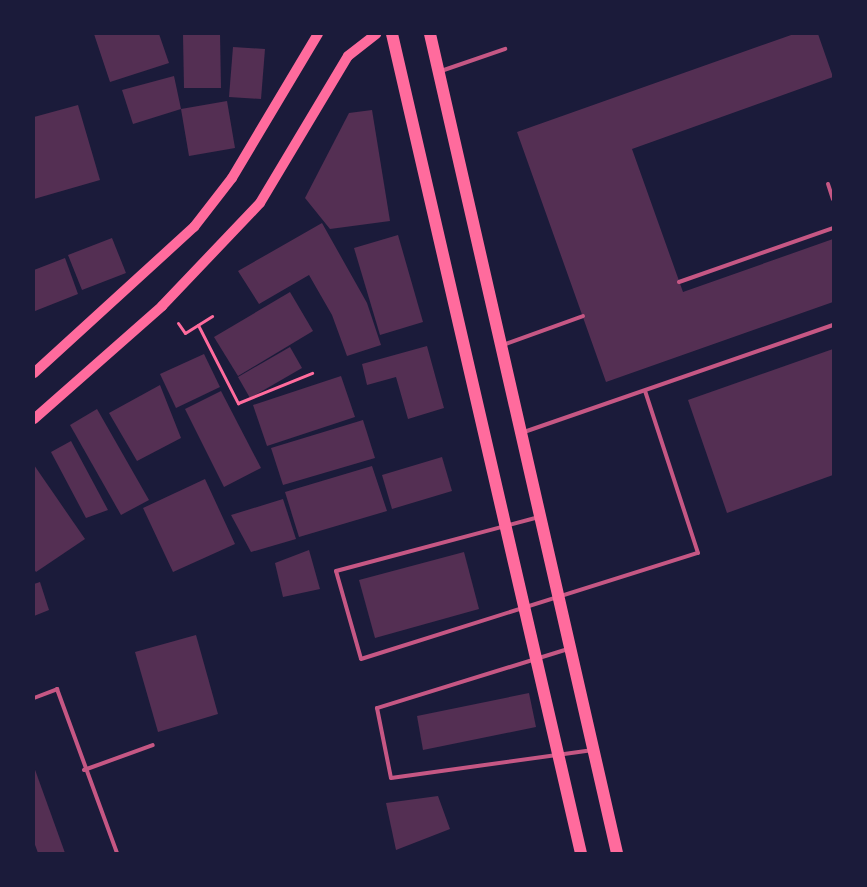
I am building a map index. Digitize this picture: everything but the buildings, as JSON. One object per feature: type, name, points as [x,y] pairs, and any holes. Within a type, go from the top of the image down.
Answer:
[{"type":"main road","points":[[34,373],[194,227],[232,178],[318,34]]},
{"type":"main road","points":[[34,419],[162,306],[260,203],[301,140],[348,56],[376,34]]},
{"type":"main road","points":[[392,34],[581,853]]},
{"type":"main road","points":[[430,34],[617,853]]},
{"type":"lane","points":[[439,72],[505,49]]},
{"type":"lane","points":[[828,184],[833,199]]},
{"type":"lane","points":[[679,282],[833,228]]},
{"type":"lane","points":[[501,346],[583,316]]},
{"type":"lane","points":[[521,433],[833,325]]},
{"type":"lane","points":[[540,517],[336,571],[361,658],[525,611],[698,553],[645,390]]},
{"type":"lane","points":[[570,648],[377,708],[391,778],[593,750]]},
{"type":"lane","points":[[34,698],[58,689],[84,770],[117,853]]},
{"type":"lane","points":[[84,770],[153,745]]},
{"type":"path","points":[[178,323],[185,333],[212,316]]},
{"type":"path","points":[[198,325],[238,403],[312,372]]}]
